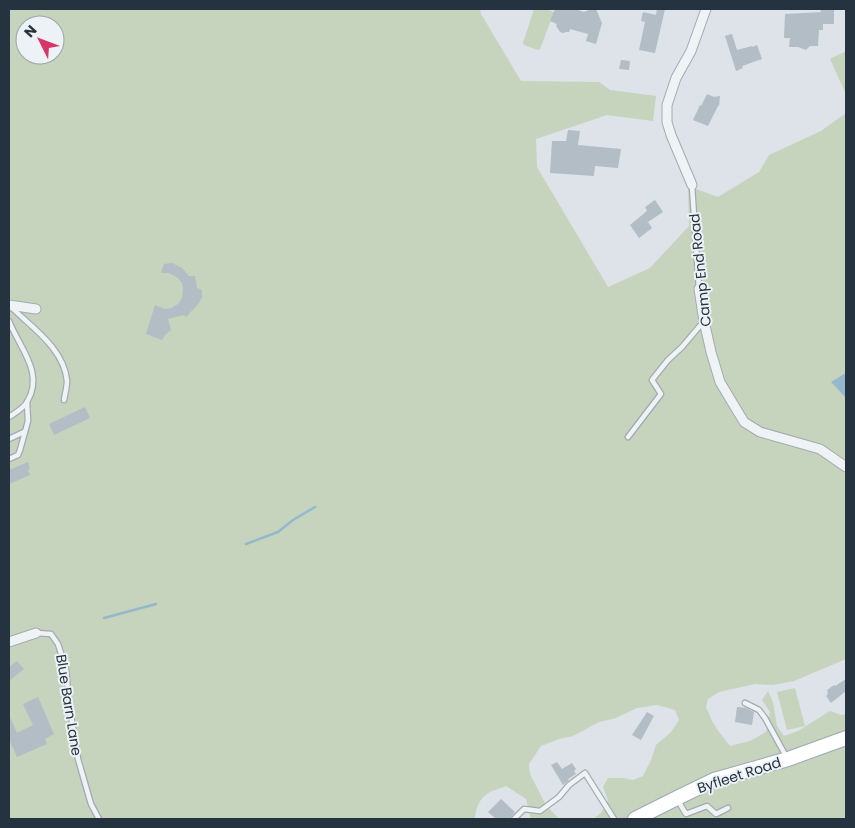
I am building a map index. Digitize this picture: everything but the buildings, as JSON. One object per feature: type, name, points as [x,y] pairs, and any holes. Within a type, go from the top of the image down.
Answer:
[{"type":"main road","name":"Byfleet Road","points":[[635,819],[714,780],[788,759],[846,738]]},
{"type":"street","name":"Camp End Road","points":[[692,185],[671,135],[667,122],[667,105],[676,78],[690,51],[706,9]]},
{"type":"street","name":"Camp End Road","points":[[699,289],[704,321],[720,382],[744,422],[760,432],[820,449],[846,467]]},
{"type":"street","points":[[9,305],[36,310]]},
{"type":"street","name":"Blue Barn Lane","points":[[9,642],[36,633]]},
{"type":"lane","name":"Camp End Road","points":[[692,185],[699,289]]},
{"type":"lane","points":[[9,305],[45,339],[61,359],[67,381],[64,400]]},
{"type":"lane","points":[[9,321],[25,351],[34,381],[27,402],[9,417]]},
{"type":"lane","points":[[628,437],[661,394],[652,380],[704,321]]},
{"type":"lane","points":[[9,459],[18,455],[28,422],[27,402]]},
{"type":"lane","points":[[9,439],[24,432]]},
{"type":"lane","name":"Blue Barn Lane","points":[[36,633],[51,634],[58,644],[66,669],[69,703],[78,759],[91,804],[99,819]]},
{"type":"lane","points":[[745,703],[759,710],[788,759]]},
{"type":"lane","points":[[514,819],[524,810],[540,811],[559,797],[569,785],[585,773],[614,819]]},
{"type":"lane","points":[[677,798],[686,814],[707,806],[716,814],[728,808]]},
{"type":"green space","points":[[9,9],[480,9],[481,14],[521,81],[599,82],[610,90],[656,96],[653,121],[607,115],[536,139],[537,167],[608,287],[650,268],[689,226],[688,186],[718,197],[759,172],[769,155],[821,131],[846,113],[846,659],[794,681],[773,685],[755,684],[719,692],[708,699],[706,707],[712,721],[730,746],[750,741],[766,732],[770,712],[762,700],[768,691],[773,702],[777,726],[784,736],[798,731],[830,711],[841,715],[846,714],[846,819],[593,819],[601,813],[608,800],[603,787],[608,778],[633,780],[643,776],[656,745],[671,732],[679,720],[675,710],[657,705],[637,708],[616,718],[599,722],[573,736],[541,746],[529,764],[530,774],[546,805],[559,819],[531,819],[526,799],[506,786],[491,791],[484,796],[478,805],[475,819],[9,819]]},
{"type":"green space","points":[[534,9],[545,9],[554,12],[538,50],[523,43]]},
{"type":"green space","points":[[846,51],[846,94],[830,59]]},
{"type":"green space","points":[[795,688],[805,726],[787,730],[777,692]]},
{"type":"water","points":[[846,373],[846,398],[831,382]]},
{"type":"waterway","points":[[246,544],[278,532],[293,520],[315,507]]},
{"type":"waterway","points":[[104,618],[156,604]]}]
